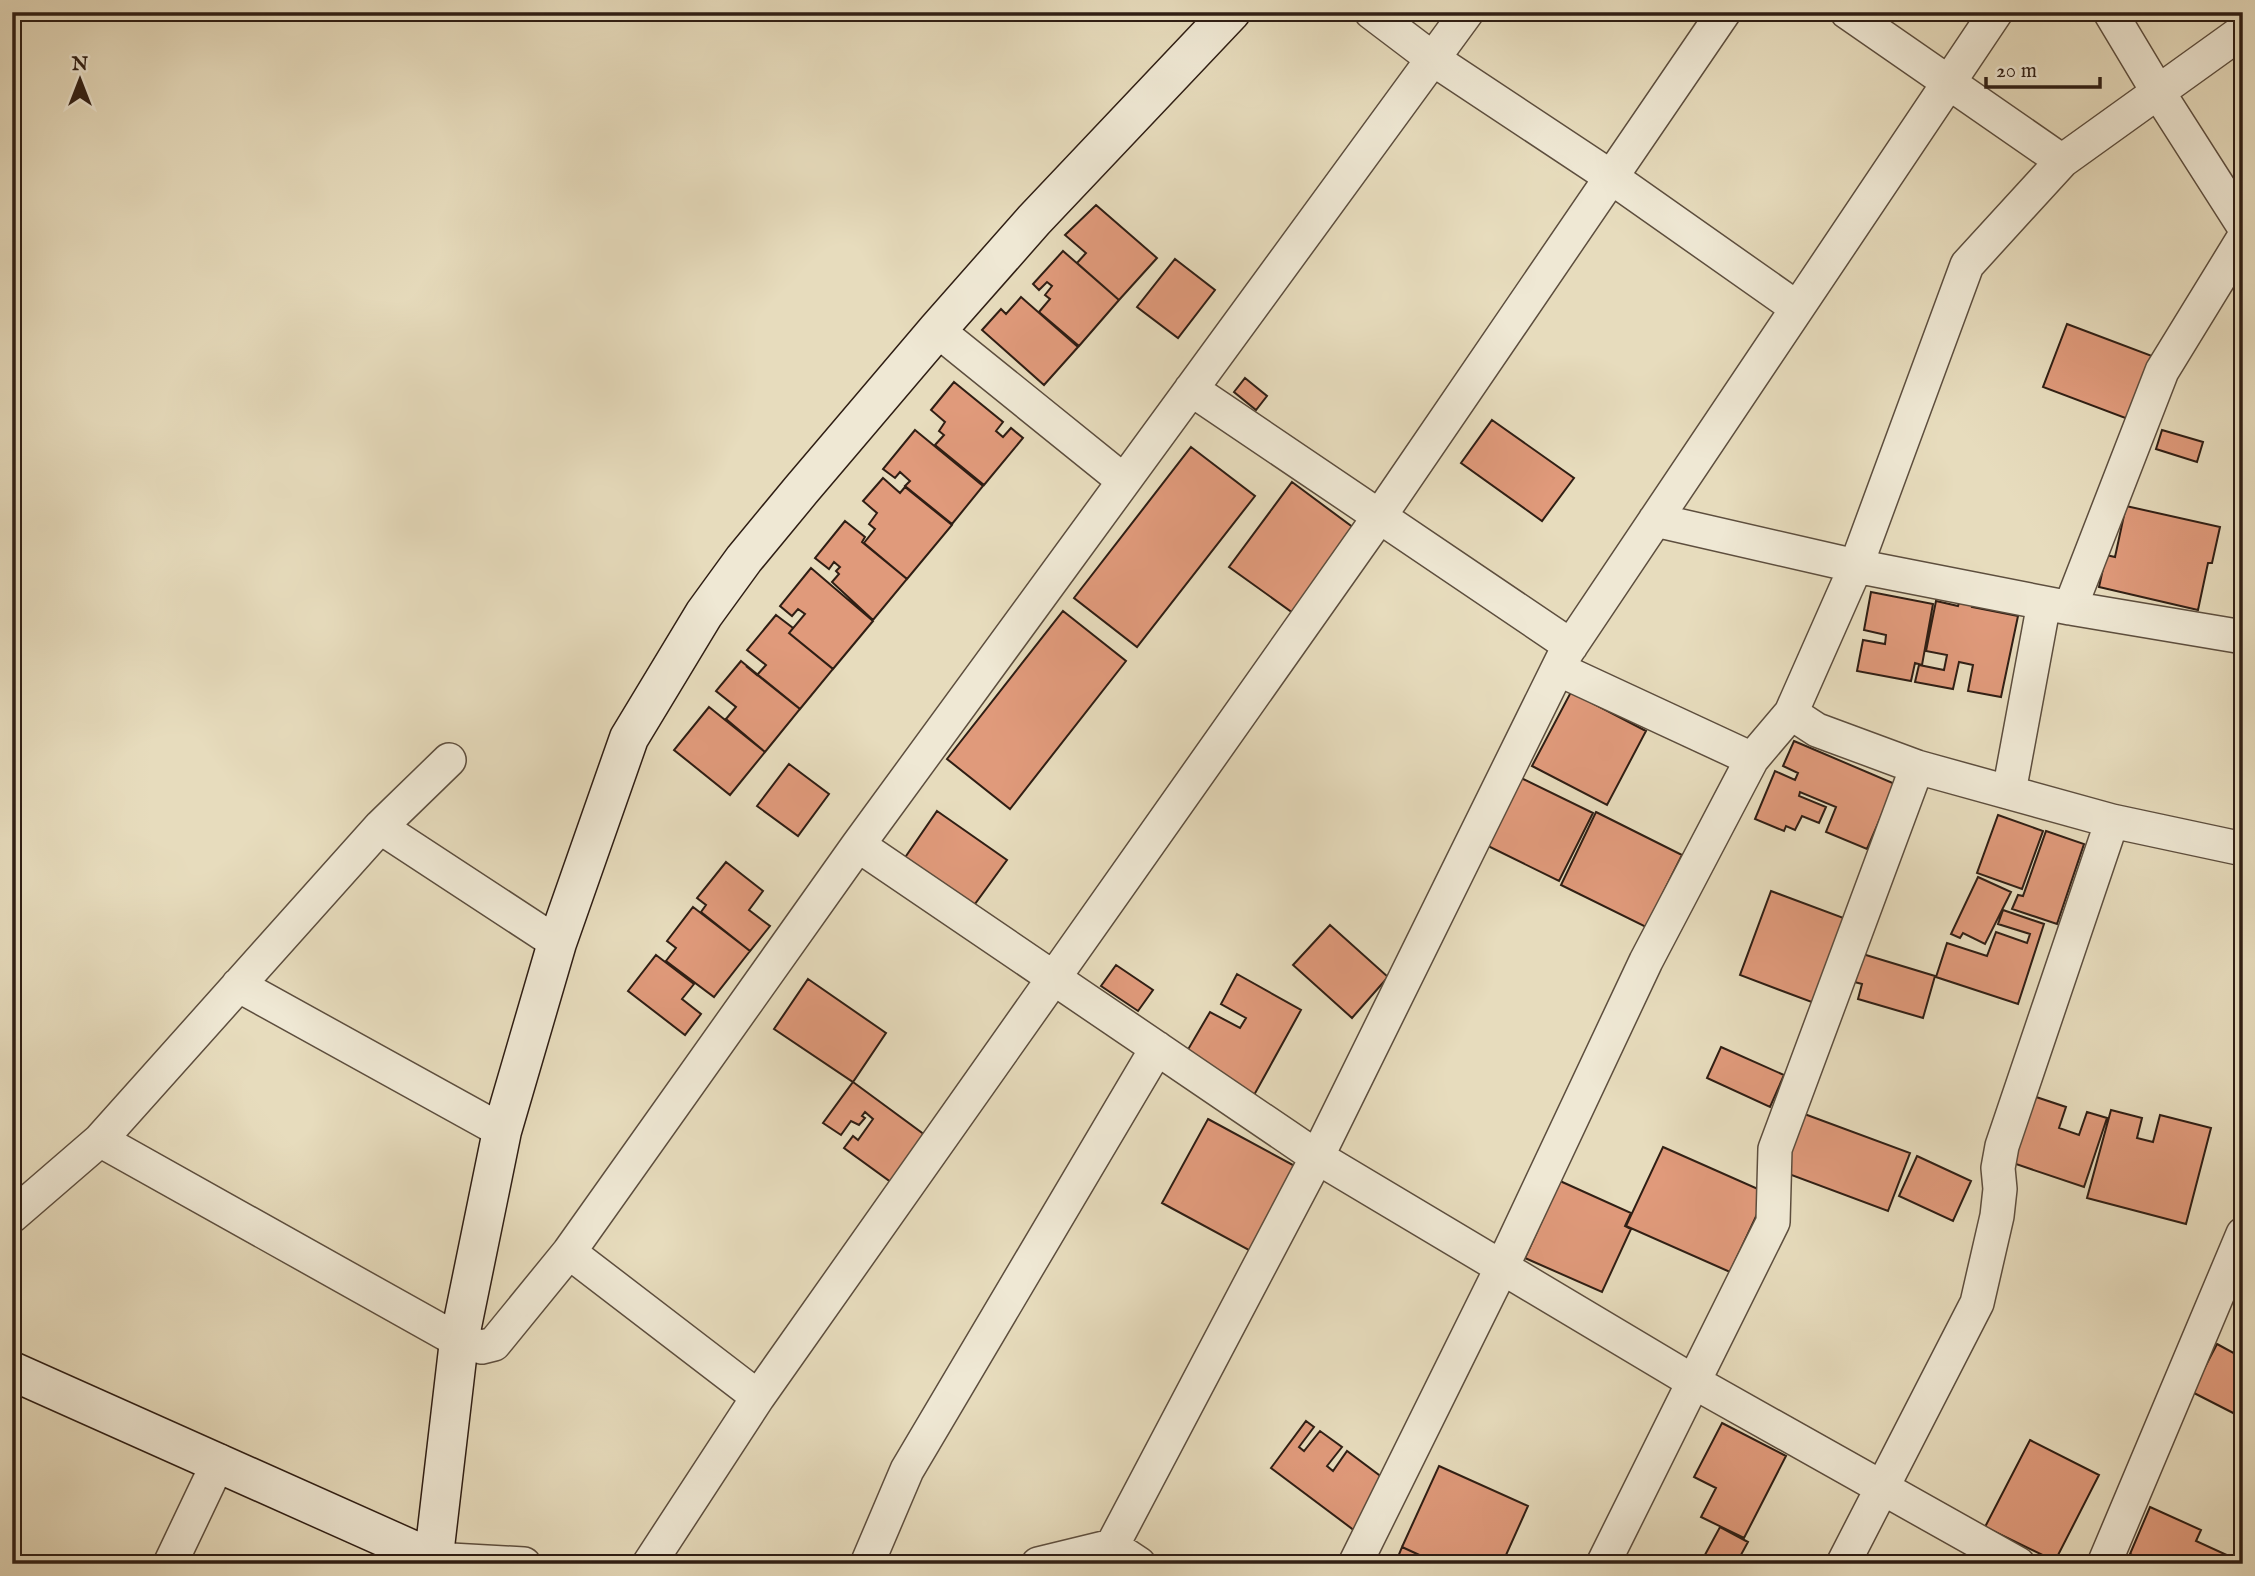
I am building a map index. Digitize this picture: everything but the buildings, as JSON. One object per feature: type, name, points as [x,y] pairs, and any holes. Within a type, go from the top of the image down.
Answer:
[{"type":"street","points":[[433,1561],[459,1341],[502,1131],[557,943],[629,738],[704,614],[744,559],[937,330],[1034,220],[1231,12]]},
{"type":"street","points":[[1371,12],[1433,59],[1611,177],[1797,308]]},
{"type":"street","points":[[100,1140],[459,1341],[482,1347],[494,1344],[569,1252],[858,845],[1467,12]]},
{"type":"street","points":[[649,1564],[758,1398],[1379,517],[1724,12]]},
{"type":"street","points":[[1847,12],[2062,161]]},
{"type":"street","points":[[1038,1564],[1126,1555],[1317,1157],[1564,657],[1996,12]]},
{"type":"street","points":[[2110,12],[2243,225]]},
{"type":"street","points":[[1355,1564],[1502,1267],[1646,961],[1752,759],[1791,713],[1856,566],[1967,265],[2062,161],[2243,31]]},
{"type":"street","points":[[2009,792],[2057,606],[2162,371],[2243,239]]},
{"type":"street","points":[[937,330],[1124,481]]},
{"type":"street","points":[[1191,389],[1379,517],[1564,657],[1752,759]]},
{"type":"street","points":[[1655,520],[1856,566],[2057,606],[2243,637]]},
{"type":"street","points":[[1791,713],[1817,730],[1917,768],[2112,821],[2243,849]]},
{"type":"street","points":[[12,1216],[100,1140],[380,827],[449,760]]},
{"type":"street","points":[[1603,1564],[1773,1222],[1775,1149],[1917,768]]},
{"type":"street","points":[[1843,1564],[1977,1303],[1997,1216],[2000,1189],[1998,1168],[2002,1146],[2112,821]]},
{"type":"street","points":[[380,827],[557,943]]},
{"type":"street","points":[[858,845],[1317,1157],[1694,1382],[2018,1564]]},
{"type":"street","points":[[239,985],[502,1131]]},
{"type":"street","points":[[867,1564],[907,1469],[1157,1048]]},
{"type":"street","points":[[2104,1564],[2236,1269],[2243,1234]]},
{"type":"street","points":[[569,1252],[758,1398]]},
{"type":"street","points":[[12,1371],[219,1461],[433,1561],[524,1564]]},
{"type":"street","points":[[170,1564],[219,1461]]}]
